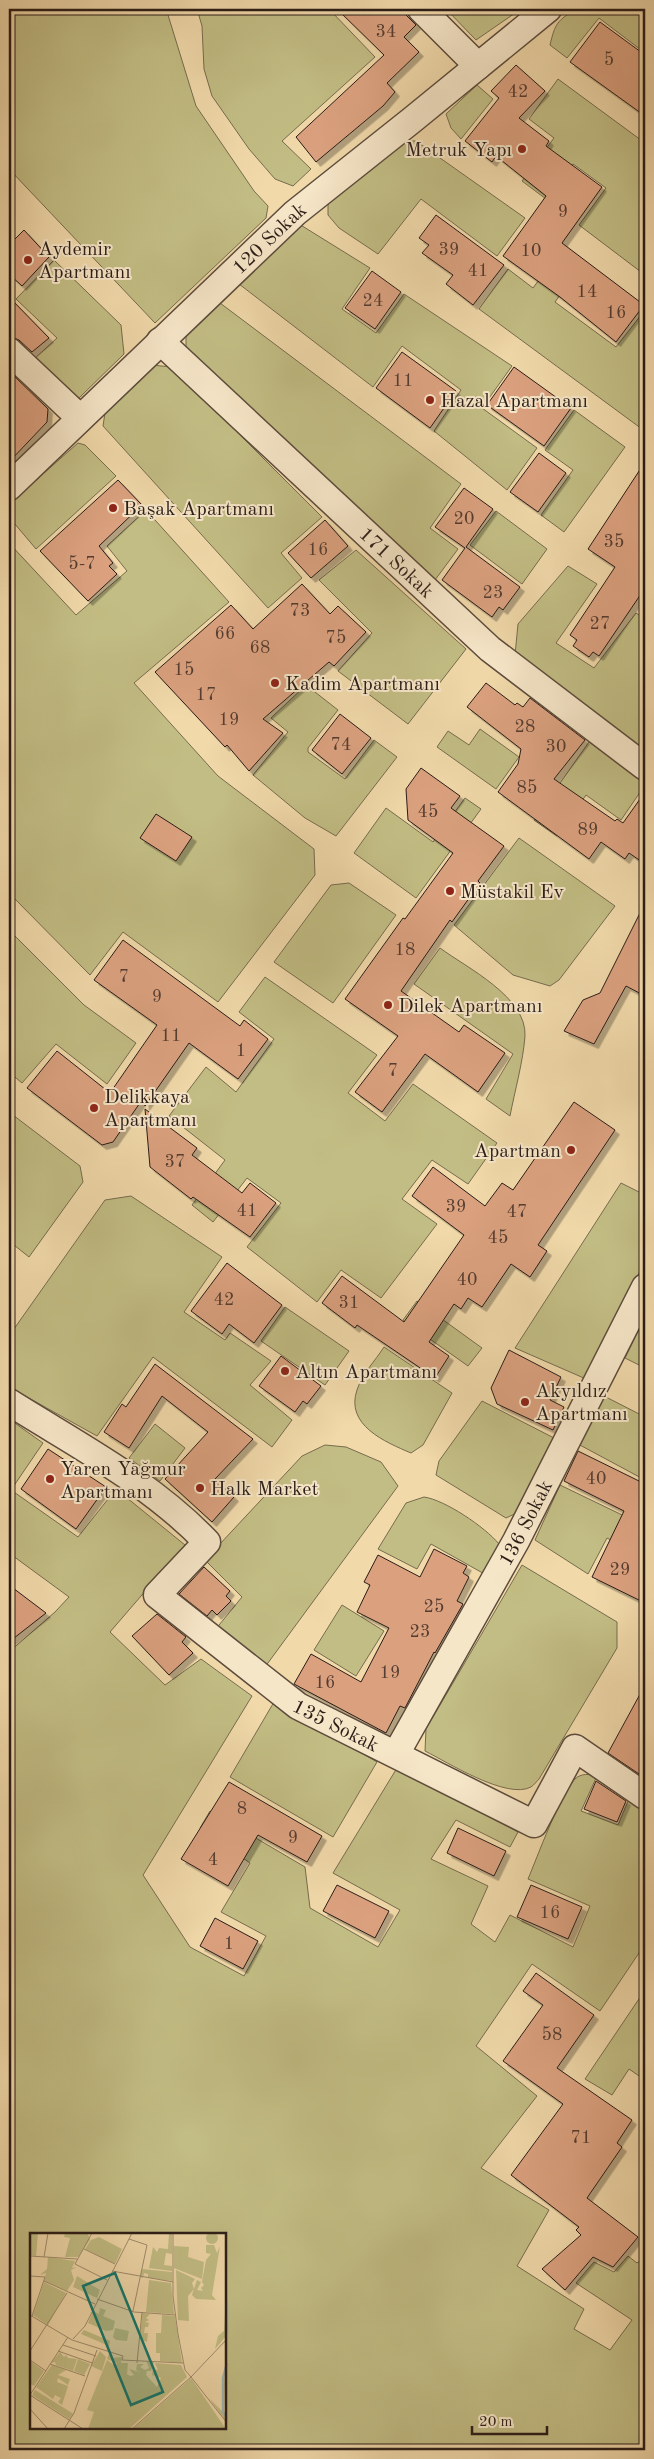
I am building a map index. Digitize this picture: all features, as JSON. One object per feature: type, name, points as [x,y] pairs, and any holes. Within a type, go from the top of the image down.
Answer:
[{"type":"street","points":[[421,9],[478,66]]},
{"type":"street","name":"120 Sokak","points":[[9,487],[294,213],[548,9]]},
{"type":"street","name":"171 Sokak","points":[[160,341],[490,649],[645,767]]},
{"type":"street","points":[[9,351],[80,418]]},
{"type":"street","name":"136 Sokak","points":[[396,1754],[516,1541],[645,1287]]},
{"type":"street","name":"135 Sokak","points":[[9,1402],[127,1476],[172,1509],[207,1542],[157,1595],[298,1706],[534,1824],[575,1748],[645,1796]]},
{"type":"shaded area","points":[[9,9],[164,9],[168,15],[196,106],[254,191],[268,206],[266,218],[155,323],[9,169]]},
{"type":"shaded area","points":[[197,9],[329,9],[375,57],[282,141],[311,169],[293,186],[275,179],[249,149],[212,96],[204,69],[202,26]]},
{"type":"shaded area","points":[[446,9],[521,9],[476,40]]},
{"type":"shaded area","points":[[577,9],[645,9],[645,53],[599,18],[567,58],[550,45],[558,23]]},
{"type":"shaded area","points":[[558,79],[645,143],[645,275],[579,225],[606,188],[573,164],[546,199],[522,181],[554,138],[529,119]]},
{"type":"shaded area","points":[[477,85],[493,99],[461,139],[451,128],[446,114]]},
{"type":"shaded area","points":[[401,141],[416,141],[525,218],[497,256],[421,199],[378,254],[339,228],[328,215],[328,201]]},
{"type":"shaded area","points":[[299,224],[370,268],[342,309],[376,333],[404,294],[512,366],[482,408],[537,448],[507,490],[434,431],[461,390],[402,346],[373,387],[239,284]]},
{"type":"shaded area","points":[[563,247],[584,262],[555,302],[616,347],[645,310],[645,425],[642,429],[479,309],[508,269],[533,288]]},
{"type":"shaded area","points":[[54,260],[121,325],[124,354],[78,399],[33,360],[57,338],[16,299]]},
{"type":"shaded area","points":[[220,303],[461,484],[430,528],[458,549],[432,584],[186,350],[186,331]]},
{"type":"shaded area","points":[[151,365],[172,367],[322,517],[281,553],[302,578],[268,608],[103,426],[106,406]]},
{"type":"shaded area","points":[[574,410],[625,447],[564,532],[541,515],[573,470],[545,450]]},
{"type":"shaded area","points":[[78,443],[85,445],[116,476],[36,549],[9,517],[9,504]]},
{"type":"shaded area","points":[[146,510],[229,602],[134,683],[218,776],[314,849],[315,875],[218,1002],[123,932],[90,975],[9,893],[9,543],[76,615],[127,571],[107,546]]},
{"type":"shaded area","points":[[496,511],[547,549],[522,584],[470,545]]},
{"type":"shaded area","points":[[356,550],[466,649],[408,724],[338,671],[372,633],[319,580]]},
{"type":"shaded area","points":[[568,566],[597,584],[556,643],[594,668],[636,613],[645,619],[645,750],[515,655],[518,624]]},
{"type":"shaded area","points":[[306,685],[338,710],[308,748],[308,752],[345,779],[374,740],[397,757],[336,836],[305,818],[253,775],[288,732],[271,718]]},
{"type":"shaded area","points":[[480,729],[519,757],[496,789],[437,747],[448,731],[469,745]]},
{"type":"shaded area","points":[[589,742],[645,781],[645,785],[621,820],[586,795],[557,836],[534,820]]},
{"type":"shaded area","points":[[465,798],[481,809],[416,898],[354,853],[386,808],[433,842]]},
{"type":"shaded area","points":[[519,838],[615,906],[559,980],[550,986],[513,975],[454,925]]},
{"type":"shaded area","points":[[349,883],[396,915],[333,1003],[274,962],[331,885]]},
{"type":"shaded area","points":[[9,930],[84,1005],[136,1043],[107,1084],[56,1044],[22,1083],[9,1072]]},
{"type":"shaded area","points":[[440,948],[479,974],[506,996],[523,1022],[524,1046],[510,1116],[486,1099],[513,1054],[414,984]]},
{"type":"shaded area","points":[[265,977],[377,1055],[348,1093],[385,1121],[413,1084],[497,1143],[468,1184],[432,1160],[402,1199],[437,1224],[381,1298],[341,1270],[317,1302],[247,1247],[281,1203],[247,1178],[213,1222],[192,1205],[225,1160],[169,1116],[206,1067],[236,1092],[274,1039],[239,1012]]},
{"type":"shaded area","points":[[9,1112],[80,1166],[83,1182],[29,1257],[9,1241],[9,1182],[13,1176],[9,1172]]},
{"type":"shaded area","points":[[621,1183],[645,1195],[645,1261],[586,1379],[515,1348]]},
{"type":"shaded area","points":[[131,1196],[222,1257],[184,1312],[225,1340],[230,1333],[271,1361],[250,1385],[292,1420],[272,1447],[153,1357],[97,1436],[9,1387],[9,1336],[105,1200]]},
{"type":"shaded area","points":[[417,1301],[482,1348],[468,1366],[403,1320]]},
{"type":"shaded area","points":[[285,1307],[349,1351],[325,1385],[261,1341]]},
{"type":"shaded area","points":[[645,1317],[645,1368],[625,1358]]},
{"type":"shaded area","points":[[384,1347],[452,1393],[423,1445],[411,1453],[379,1437],[362,1422],[357,1413],[355,1402],[359,1384]]},
{"type":"shaded area","points":[[604,1396],[645,1417],[645,1480],[578,1444]]},
{"type":"shaded area","points":[[482,1401],[554,1438],[523,1510],[506,1518],[436,1475],[439,1461]]},
{"type":"shaded area","points":[[9,1419],[43,1443],[11,1490],[78,1537],[116,1489],[185,1545],[110,1632],[165,1685],[201,1659],[252,1696],[143,1875],[190,1947],[244,1976],[266,1936],[221,1912],[250,1863],[200,1828],[210,1811],[305,1867],[310,1908],[378,1947],[400,1910],[333,1873],[397,1768],[518,1832],[510,1847],[456,1820],[431,1859],[488,1886],[471,1924],[495,1942],[510,1915],[573,1947],[590,1906],[528,1879],[563,1797],[575,1779],[589,1774],[597,1776],[581,1811],[618,1825],[631,1794],[645,1805],[645,1944],[600,2011],[532,1964],[476,2046],[537,2096],[481,2168],[549,2210],[517,2266],[584,2309],[574,2329],[610,2350],[632,2320],[576,2283],[594,2262],[614,2272],[628,2256],[637,2263],[645,2256],[645,2450],[9,2450],[9,1652],[55,1612],[69,1597],[9,1553]]},
{"type":"shaded area","points":[[155,1424],[185,1448],[160,1481],[129,1458]]},
{"type":"shaded area","points":[[325,1445],[346,1447],[381,1462],[398,1486],[265,1667],[215,1630],[242,1597],[205,1560],[302,1456]]},
{"type":"shaded area","points":[[560,1485],[645,1526],[645,1557],[607,1538],[588,1574],[535,1540]]},
{"type":"shaded area","points":[[424,1497],[443,1503],[464,1515],[493,1537],[499,1544],[497,1556],[488,1576],[431,1544],[417,1569],[378,1549],[406,1503]]},
{"type":"shaded area","points":[[522,1565],[617,1622],[617,1648],[539,1779],[531,1787],[520,1790],[507,1788],[477,1778],[425,1751],[426,1729]]},
{"type":"shaded area","points":[[342,1605],[384,1631],[356,1676],[314,1650]]},
{"type":"shaded area","points":[[274,1702],[377,1762],[333,1837],[230,1777]]},
{"type":"shaded area","points":[[645,1990],[645,2080],[629,2069],[612,2095],[585,2079]]},
{"type":"building","points":[[337,9],[400,9],[416,25],[404,37],[419,52],[387,83],[395,92],[383,106],[316,162],[296,137],[384,55]]},
{"type":"building","points":[[600,22],[645,55],[645,116],[570,62]]},
{"type":"building","points":[[516,65],[545,91],[519,118],[549,141],[546,146],[602,187],[562,243],[644,305],[616,342],[560,297],[503,256],[546,196],[496,156],[492,162],[465,141],[499,98],[491,91]]},
{"type":"building","points":[[436,215],[504,265],[473,305],[446,284],[453,275],[422,253],[429,245],[419,238]]},
{"type":"building","name":"Aydemir Apartmanı","points":[[24,230],[49,257],[22,286],[9,274],[9,245]]},
{"type":"building","points":[[372,271],[401,292],[375,329],[345,308]]},
{"type":"building","points":[[9,297],[49,338],[32,352],[19,340],[9,336]]},
{"type":"building","points":[[402,352],[456,391],[430,428],[376,388]]},
{"type":"building","points":[[514,367],[571,408],[544,446],[487,405]]},
{"type":"building","points":[[9,371],[48,409],[47,422],[9,462]]},
{"type":"building","points":[[539,453],[566,473],[538,512],[510,492]]},
{"type":"building","points":[[645,462],[645,588],[599,656],[593,652],[589,657],[573,646],[577,640],[570,635],[615,567],[588,549]]},
{"type":"building","points":[[118,480],[142,505],[99,546],[113,563],[109,566],[117,574],[88,601],[40,551]]},
{"type":"building","points":[[464,488],[493,509],[466,547],[520,587],[503,610],[499,607],[492,617],[442,580],[465,548],[435,527]]},
{"type":"building","points":[[325,520],[348,546],[311,578],[288,553]]},
{"type":"building","points":[[302,584],[330,614],[338,606],[366,632],[334,666],[329,662],[263,719],[283,733],[249,771],[227,745],[225,747],[155,672],[231,605],[253,629]]},
{"type":"building","points":[[486,683],[515,705],[517,703],[523,707],[530,698],[585,740],[554,779],[615,821],[617,819],[623,823],[645,792],[645,864],[629,853],[625,859],[601,842],[589,859],[498,792],[518,764],[521,749],[467,707]]},
{"type":"building","points":[[340,714],[371,738],[342,774],[312,750]]},
{"type":"building","points":[[421,768],[460,796],[451,808],[504,846],[478,881],[480,883],[452,922],[450,920],[401,991],[459,1032],[464,1025],[505,1053],[478,1092],[425,1054],[382,1112],[355,1092],[398,1036],[345,999],[403,918],[405,919],[453,853],[408,820],[406,789]]},
{"type":"building","points":[[156,814],[192,837],[176,861],[140,838]]},
{"type":"building","points":[[645,903],[645,996],[626,986],[594,1044],[564,1031],[583,1000],[600,993]]},
{"type":"building","points":[[123,940],[240,1026],[244,1020],[268,1039],[238,1079],[189,1043],[145,1106],[144,1097],[113,1142],[102,1145],[27,1088],[57,1051],[110,1093],[157,1025],[94,980]]},
{"type":"building","points":[[574,1102],[615,1130],[538,1245],[547,1251],[530,1277],[511,1264],[482,1307],[468,1298],[461,1309],[454,1304],[429,1342],[449,1356],[435,1378],[357,1325],[355,1328],[322,1303],[342,1276],[404,1322],[464,1235],[412,1196],[433,1167],[485,1206],[502,1183],[513,1190]]},
{"type":"building","points":[[145,1109],[197,1148],[192,1155],[242,1193],[250,1183],[276,1203],[250,1237],[193,1197],[191,1199],[150,1167]]},
{"type":"building","points":[[227,1263],[282,1305],[254,1343],[229,1324],[222,1334],[191,1311]]},
{"type":"building","points":[[509,1350],[561,1377],[550,1400],[564,1407],[553,1430],[497,1404],[491,1388]]},
{"type":"building","name":"Altın Apartmanı","points":[[281,1356],[321,1386],[307,1404],[303,1401],[295,1412],[259,1386]]},
{"type":"building","points":[[155,1364],[253,1439],[215,1479],[234,1497],[212,1522],[165,1479],[208,1432],[162,1396],[129,1448],[104,1432],[122,1404],[126,1407]]},
{"type":"building","points":[[48,1449],[106,1487],[76,1529],[21,1489]]},
{"type":"building","points":[[578,1451],[639,1481],[645,1469],[645,1603],[592,1577],[624,1511],[564,1481]]},
{"type":"building","points":[[434,1549],[467,1566],[463,1573],[469,1577],[457,1601],[463,1604],[434,1652],[405,1708],[400,1706],[386,1733],[294,1684],[311,1654],[361,1682],[389,1628],[357,1612],[370,1585],[364,1582],[378,1555],[420,1577]]},
{"type":"building","points":[[204,1567],[230,1591],[226,1596],[231,1601],[217,1615],[212,1610],[207,1616],[179,1594]]},
{"type":"building","points":[[9,1585],[46,1613],[9,1642]]},
{"type":"building","points":[[157,1614],[186,1637],[182,1642],[193,1653],[169,1675],[132,1636]]},
{"type":"building","points":[[645,1685],[645,1778],[608,1753]]},
{"type":"building","points":[[596,1781],[626,1801],[617,1822],[584,1809]]},
{"type":"building","points":[[229,1782],[322,1836],[307,1862],[258,1835],[228,1886],[181,1859]]},
{"type":"building","points":[[458,1828],[506,1851],[494,1876],[447,1853]]},
{"type":"building","points":[[337,1885],[389,1911],[375,1938],[323,1911]]},
{"type":"building","points":[[531,1885],[582,1907],[568,1939],[517,1917]]},
{"type":"building","points":[[215,1918],[258,1941],[243,1969],[200,1946]]},
{"type":"building","points":[[536,1973],[594,2015],[557,2068],[632,2120],[617,2143],[622,2147],[587,2198],[638,2237],[613,2267],[593,2257],[565,2290],[542,2269],[581,2235],[576,2230],[579,2227],[511,2175],[563,2104],[503,2061],[543,2005],[523,1991]]},
{"type":"place","name":"Metruk Yapı","points":[[522,149]]},
{"type":"place","name":"Aydemir Apartmanı","points":[[28,260]]},
{"type":"place","name":"Hazal Apartmanı","points":[[430,400]]},
{"type":"place","name":"Başak Apartmanı","points":[[113,508]]},
{"type":"place","name":"Kadim Apartmanı","points":[[275,683]]},
{"type":"place","name":"Müstakil Ev","points":[[450,891]]},
{"type":"place","name":"Dilek Apartmanı","points":[[388,1005]]},
{"type":"place","name":"Delikkaya Apartmanı","points":[[94,1108]]},
{"type":"place","name":"Apartman","points":[[571,1150]]},
{"type":"place","name":"Altın Apartmanı","points":[[285,1371]]},
{"type":"place","name":"Akyıldız Apartmanı","points":[[525,1402]]},
{"type":"place","name":"Yaren Yağmur Apartmanı","points":[[50,1479]]},
{"type":"place","name":"Halk Market","points":[[200,1488]]}]
